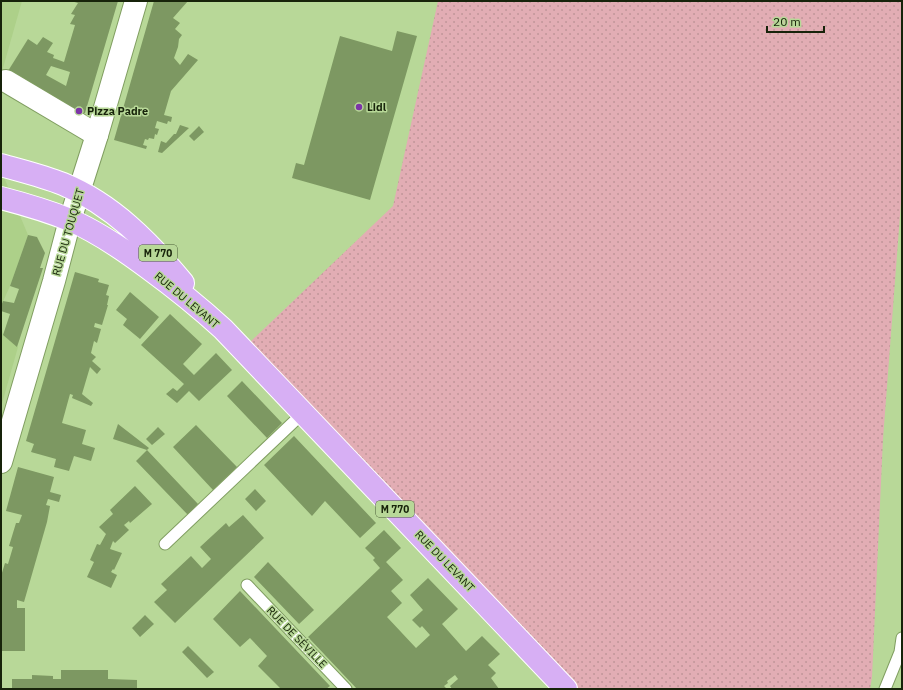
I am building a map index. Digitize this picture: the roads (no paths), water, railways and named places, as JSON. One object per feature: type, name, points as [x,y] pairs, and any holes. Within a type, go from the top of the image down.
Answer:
[{"type":"main road","name":"M 770","points":[[1,165],[47,178],[79,192]]},
{"type":"main road","name":"RUE DU LEVANT","points":[[79,192],[88,196],[118,217],[151,246],[223,330]]},
{"type":"main road","name":"M 770","points":[[1,198],[70,220]]},
{"type":"main road","name":"RUE DU LEVANT","points":[[70,220],[94,232],[140,262],[201,309],[223,330],[303,413],[558,686]]},
{"type":"street","name":"RUE DU TOUQUET","points":[[1,462],[54,281],[70,220],[136,1]]},
{"type":"street","points":[[6,81],[96,135]]},
{"type":"lane","points":[[166,544],[303,413]]},
{"type":"lane","name":"RUE DE SÉVILLE","points":[[247,585],[346,689]]},
{"type":"lane","points":[[885,689],[900,652],[902,638]]},
{"type":"place","name":"Lidl","points":[[359,107]]},
{"type":"place","name":"Pizza Padre","points":[[79,111]]}]
